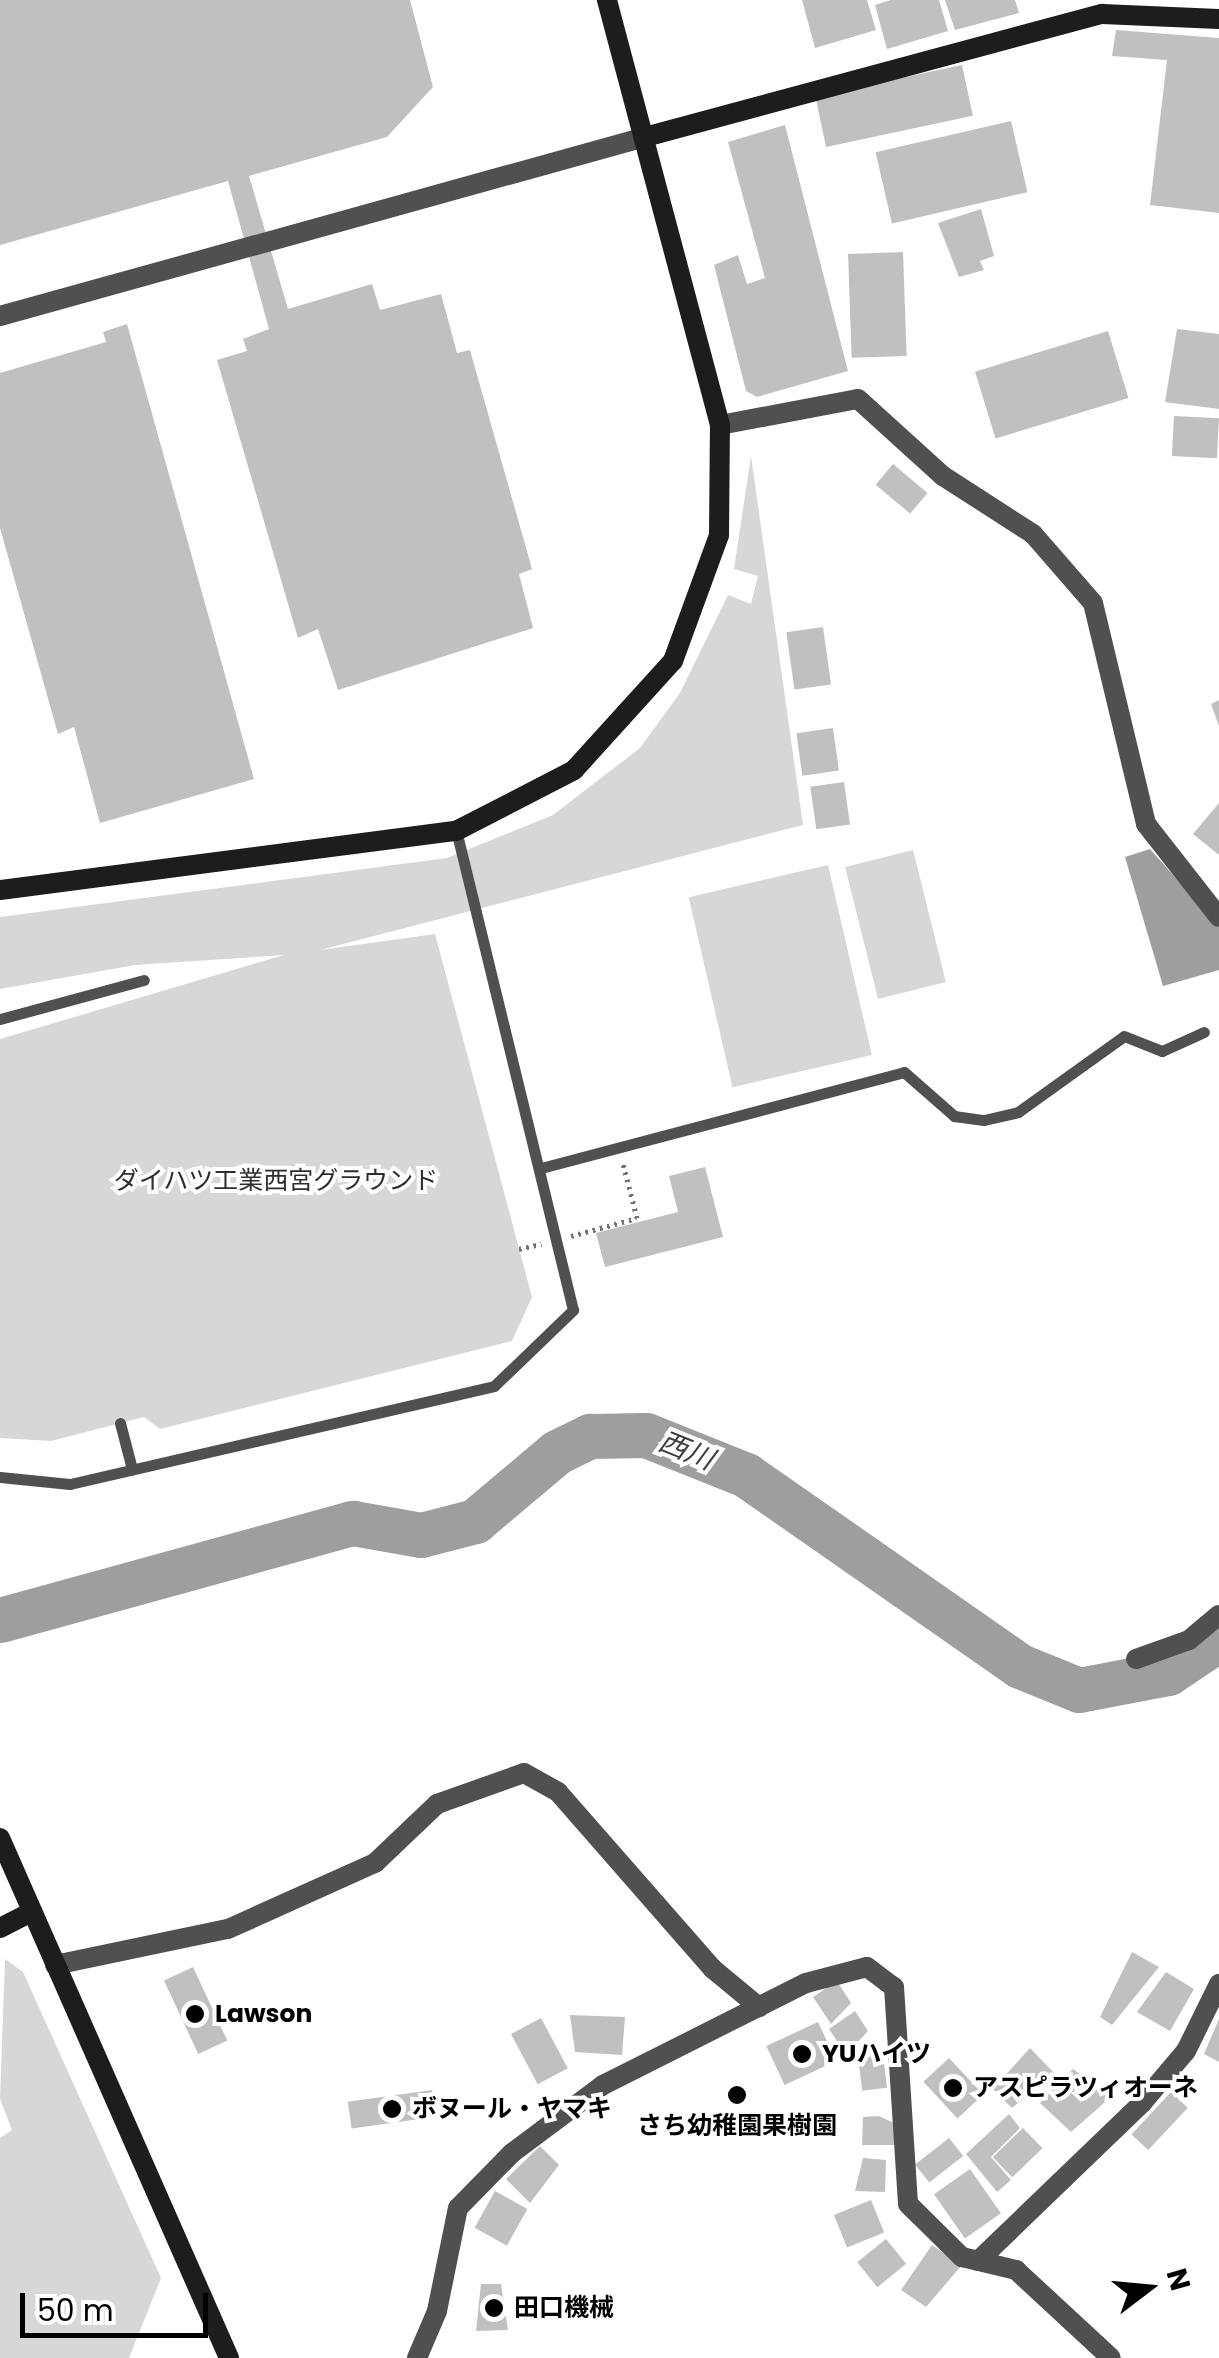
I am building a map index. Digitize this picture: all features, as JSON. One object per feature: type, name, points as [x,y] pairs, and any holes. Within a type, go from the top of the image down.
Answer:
[{"type":"street","points":[[0,890],[456,831],[574,770],[673,661],[719,534],[720,425],[607,0]]},
{"type":"street","points":[[0,316],[1102,14],[1219,19]]},
{"type":"street","points":[[720,425],[858,399],[943,476],[1034,534],[1093,603],[1146,824],[1219,916]]},
{"type":"street","points":[[1136,1659],[1189,1640],[1219,1614]]},
{"type":"street","points":[[55,1965],[228,1928],[375,1863],[437,1804],[524,1773],[558,1792],[713,1968],[759,2007]]},
{"type":"street","points":[[0,1838],[228,2358]]},
{"type":"street","points":[[0,1928],[32,1912]]},
{"type":"street","points":[[418,2358],[438,2311],[458,2208],[557,2116],[759,2007],[848,1969],[888,1978],[906,2093],[904,2192],[929,2229],[978,2261],[1016,2270],[1112,2358]]},
{"type":"street","points":[[978,2261],[1142,2104],[1186,2051],[1219,1984]]},
{"type":"lane","points":[[0,1477],[70,1484],[505,1380],[573,1310],[560,1240],[456,831]]},
{"type":"lane","points":[[0,1020],[144,980]]},
{"type":"lane","points":[[542,1168],[904,1072],[954,1116],[984,1120],[1018,1112],[1124,1036],[1162,1051],[1204,1032]]},
{"type":"lane","points":[[120,1422],[132,1469]]},
{"type":"path","points":[[519,1249],[636,1218],[619,1146]]},
{"type":"green space","name":"ダイハツ工業西宮グラウンド","points":[[751,456],[803,825],[320,950],[435,934],[532,1297],[512,1341],[160,1429],[144,1417],[51,1441],[0,1438],[0,1039],[284,955],[135,965],[0,989],[0,917],[447,858],[553,815],[640,748],[680,693],[728,595],[751,604],[758,576],[734,569]]},
{"type":"green space","points":[[913,850],[946,982],[878,999],[845,867]]},
{"type":"green space","points":[[828,865],[872,1055],[733,1087],[689,897]]},
{"type":"green space","points":[[5,1959],[23,1972],[161,2278],[129,2358],[0,2358],[0,2138],[12,2130],[0,2099]]},
{"type":"shaded area","points":[[1150,849],[1219,927],[1219,970],[1163,986],[1125,857]]},
{"type":"building","points":[[0,0],[410,0],[433,87],[387,137],[249,176],[288,309],[372,284],[380,310],[441,294],[457,353],[470,350],[532,569],[519,574],[533,628],[338,690],[318,629],[298,638],[217,360],[247,351],[243,339],[269,329],[228,181],[0,245]]},
{"type":"building","points":[[802,0],[867,0],[876,30],[815,48]]},
{"type":"building","points":[[891,0],[939,0],[948,31],[887,49],[875,5]]},
{"type":"building","points":[[945,0],[1015,0],[1019,13],[955,30]]},
{"type":"building","points":[[1116,30],[1219,38],[1219,213],[1150,205],[1167,60],[1112,56]]},
{"type":"building","points":[[962,65],[973,116],[826,147],[815,96]]},
{"type":"building","points":[[1011,121],[1027,192],[892,223],[876,152]]},
{"type":"building","points":[[785,125],[848,371],[757,397],[746,391],[714,265],[738,255],[747,284],[765,278],[728,142]]},
{"type":"building","points":[[981,209],[994,256],[980,261],[984,270],[959,277],[938,223]]},
{"type":"building","points":[[903,252],[907,356],[852,358],[848,254]]},
{"type":"building","points":[[127,324],[254,779],[100,823],[74,727],[58,734],[0,528],[0,373],[106,342],[103,332]]},
{"type":"building","points":[[1177,329],[1219,334],[1219,409],[1165,402]]},
{"type":"building","points":[[1108,331],[1128,398],[996,439],[975,372]]},
{"type":"building","points":[[1174,416],[1219,418],[1217,458],[1172,456]]},
{"type":"building","points":[[893,464],[927,493],[910,514],[876,485]]},
{"type":"building","points":[[823,627],[831,684],[794,690],[786,632]]},
{"type":"building","points":[[1219,700],[1219,726],[1211,704]]},
{"type":"building","points":[[833,728],[839,771],[802,776],[796,733]]},
{"type":"building","points":[[844,782],[850,825],[816,829],[810,787]]},
{"type":"building","points":[[1219,803],[1219,855],[1193,834]]},
{"type":"building","points":[[705,1167],[723,1237],[605,1267],[596,1233],[678,1212],[669,1176]]},
{"type":"building","points":[[1132,1952],[1159,1967],[1112,2025],[1100,2017]]},
{"type":"building","points":[[193,1967],[227,2040],[198,2054],[164,1981]]},
{"type":"building","points":[[1166,1972],[1194,1989],[1170,2031],[1137,2012]]},
{"type":"building","points":[[837,1981],[851,2003],[831,2024],[813,1997]]},
{"type":"building","points":[[855,2011],[868,2031],[846,2055],[829,2029]]},
{"type":"building","points":[[570,2015],[625,2017],[622,2055],[575,2052]]},
{"type":"building","points":[[541,2018],[568,2068],[538,2084],[511,2034]]},
{"type":"building","points":[[1219,2019],[1219,2062],[1204,2054]]},
{"type":"building","name":"YUハイツ","points":[[818,2022],[836,2061],[785,2085],[766,2046]]},
{"type":"building","points":[[1030,2048],[1054,2073],[1012,2108],[993,2089]]},
{"type":"building","points":[[883,2055],[887,2088],[862,2091],[858,2058]]},
{"type":"building","name":"アスピラツィオーネ","points":[[949,2058],[983,2095],[958,2118],[923,2082]]},
{"type":"building","points":[[1073,2069],[1112,2096],[1071,2132],[1040,2103]]},
{"type":"building","name":"さち幼稚園果樹園","points":[[731,2083],[743,2083],[743,2106],[731,2106]]},
{"type":"building","name":"ボヌール・ヤマキ","points":[[432,2090],[436,2117],[352,2129],[348,2102]]},
{"type":"building","points":[[1171,2092],[1188,2108],[1148,2150],[1131,2134]]},
{"type":"building","points":[[1009,2114],[1020,2128],[991,2157],[1011,2180],[997,2192],[966,2154]]},
{"type":"building","points":[[879,2116],[894,2123],[894,2145],[862,2145],[863,2117]]},
{"type":"building","points":[[1023,2128],[1042,2148],[1012,2177],[993,2157]]},
{"type":"building","points":[[949,2138],[963,2156],[929,2183],[915,2164]]},
{"type":"building","points":[[540,2146],[559,2165],[530,2203],[506,2179]]},
{"type":"building","points":[[863,2158],[886,2160],[885,2192],[855,2191]]},
{"type":"building","points":[[970,2169],[1001,2213],[965,2238],[934,2194]]},
{"type":"building","points":[[495,2191],[527,2209],[507,2246],[475,2228]]},
{"type":"building","points":[[871,2200],[884,2232],[847,2247],[834,2215]]},
{"type":"building","points":[[886,2239],[906,2264],[877,2287],[857,2262]]},
{"type":"building","points":[[932,2245],[961,2266],[926,2307],[901,2290]]},
{"type":"building","name":"田口機械","points":[[481,2284],[501,2284],[508,2330],[476,2331]]},
{"type":"waterway","name":"西川","points":[[0,1620],[353,1523],[421,1535],[475,1521],[557,1452],[590,1436],[646,1435],[746,1475],[1020,1666],[1079,1690],[1168,1673],[1219,1639]]},
{"type":"place","name":"Lawson","points":[[195,2014]]},
{"type":"place","name":"YUハイツ","points":[[802,2054]]},
{"type":"place","name":"アスピラツィオーネ","points":[[953,2088]]},
{"type":"place","name":"さち幼稚園果樹園","points":[[737,2095]]},
{"type":"place","name":"ボヌール・ヤマキ","points":[[392,2109]]},
{"type":"place","name":"田口機械","points":[[494,2308]]}]
